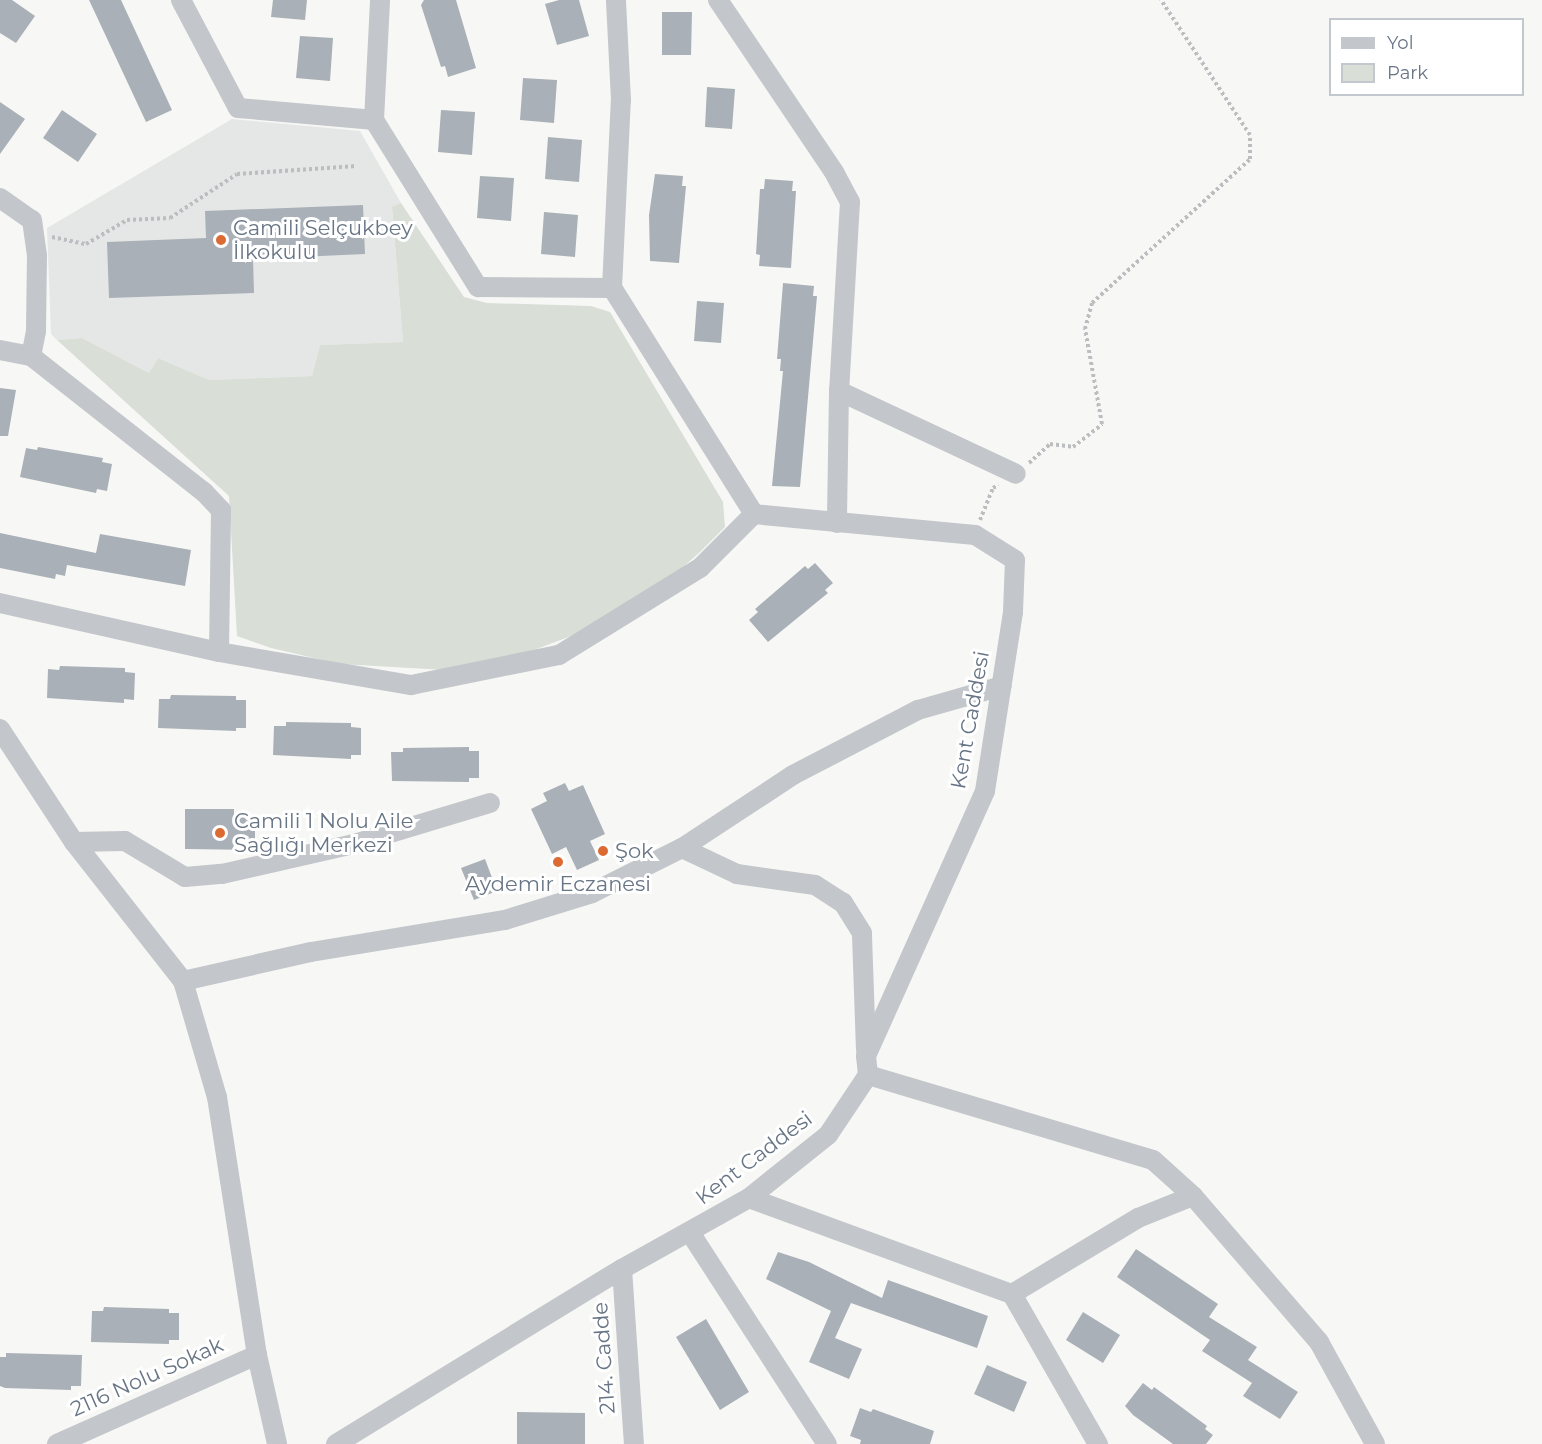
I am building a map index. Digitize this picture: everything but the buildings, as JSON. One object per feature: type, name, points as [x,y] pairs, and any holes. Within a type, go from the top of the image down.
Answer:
[{"type":"street","points":[[182,0],[238,108],[374,120]]},
{"type":"street","points":[[380,0],[374,120],[478,286],[612,288]]},
{"type":"street","points":[[616,0],[621,100],[612,288],[754,514]]},
{"type":"street","points":[[718,0],[834,172],[850,202],[839,391],[837,523]]},
{"type":"street","points":[[0,198],[32,220],[36,331],[31,356]]},
{"type":"street","points":[[0,350],[31,356],[204,492],[220,510],[219,652]]},
{"type":"street","points":[[839,391],[1016,474]]},
{"type":"street","points":[[754,514],[975,535]]},
{"type":"street","points":[[0,603],[219,652],[411,685],[559,655],[700,568],[754,514]]},
{"type":"street","name":"Kent Caddesi","points":[[336,1444],[622,1269],[691,1234],[749,1198],[828,1135],[867,1065],[985,791],[1013,612],[1016,560],[975,535]]},
{"type":"street","points":[[183,981],[311,952],[505,920],[592,893],[682,848],[793,775],[918,710],[1002,686]]},
{"type":"street","points":[[0,729],[75,842],[183,981],[217,1097],[257,1355],[277,1444]]},
{"type":"street","points":[[75,842],[125,841],[185,877],[222,874],[354,844],[490,803]]},
{"type":"street","points":[[682,848],[737,874],[815,885],[843,903],[862,933],[867,1065],[1153,1160],[1193,1196],[1319,1342],[1375,1444]]},
{"type":"street","points":[[1012,1294],[1138,1218],[1193,1196]]},
{"type":"street","points":[[749,1198],[1012,1294],[1098,1444]]},
{"type":"street","points":[[691,1234],[827,1444]]},
{"type":"street","name":"214. Cadde","points":[[622,1269],[634,1444]]},
{"type":"street","name":"2116 Nolu Sokak","points":[[57,1444],[257,1355]]},
{"type":"path","points":[[975,535],[993,489],[1016,474],[1050,444],[1073,447],[1102,424],[1085,329],[1092,303],[1251,159],[1251,135],[1161,0]]},
{"type":"path","points":[[34,238],[61,237],[86,244],[127,220],[170,218],[237,174],[357,166]]},
{"type":"shaded area","name":"Camili Selçukbey İlkokulu","points":[[232,119],[360,131],[401,203],[392,208],[403,342],[320,345],[312,376],[209,380],[158,358],[149,373],[82,338],[57,340],[51,334],[47,228]]},
{"type":"green space","points":[[401,203],[464,297],[487,303],[591,306],[610,312],[723,502],[725,527],[700,552],[673,576],[582,632],[515,657],[445,670],[340,664],[271,648],[237,636],[229,496],[57,340],[82,338],[149,373],[158,358],[209,380],[312,376],[320,345],[403,342],[392,207]]},
{"type":"place","name":"Camili Selçukbey İlkokulu","points":[[221,240]]},
{"type":"place","name":"Camili 1 Nolu Aile Sağlığı Merkezi","points":[[220,833]]},
{"type":"place","name":"Şok","points":[[603,851]]},
{"type":"place","name":"Aydemir Eczanesi","points":[[558,862]]}]
